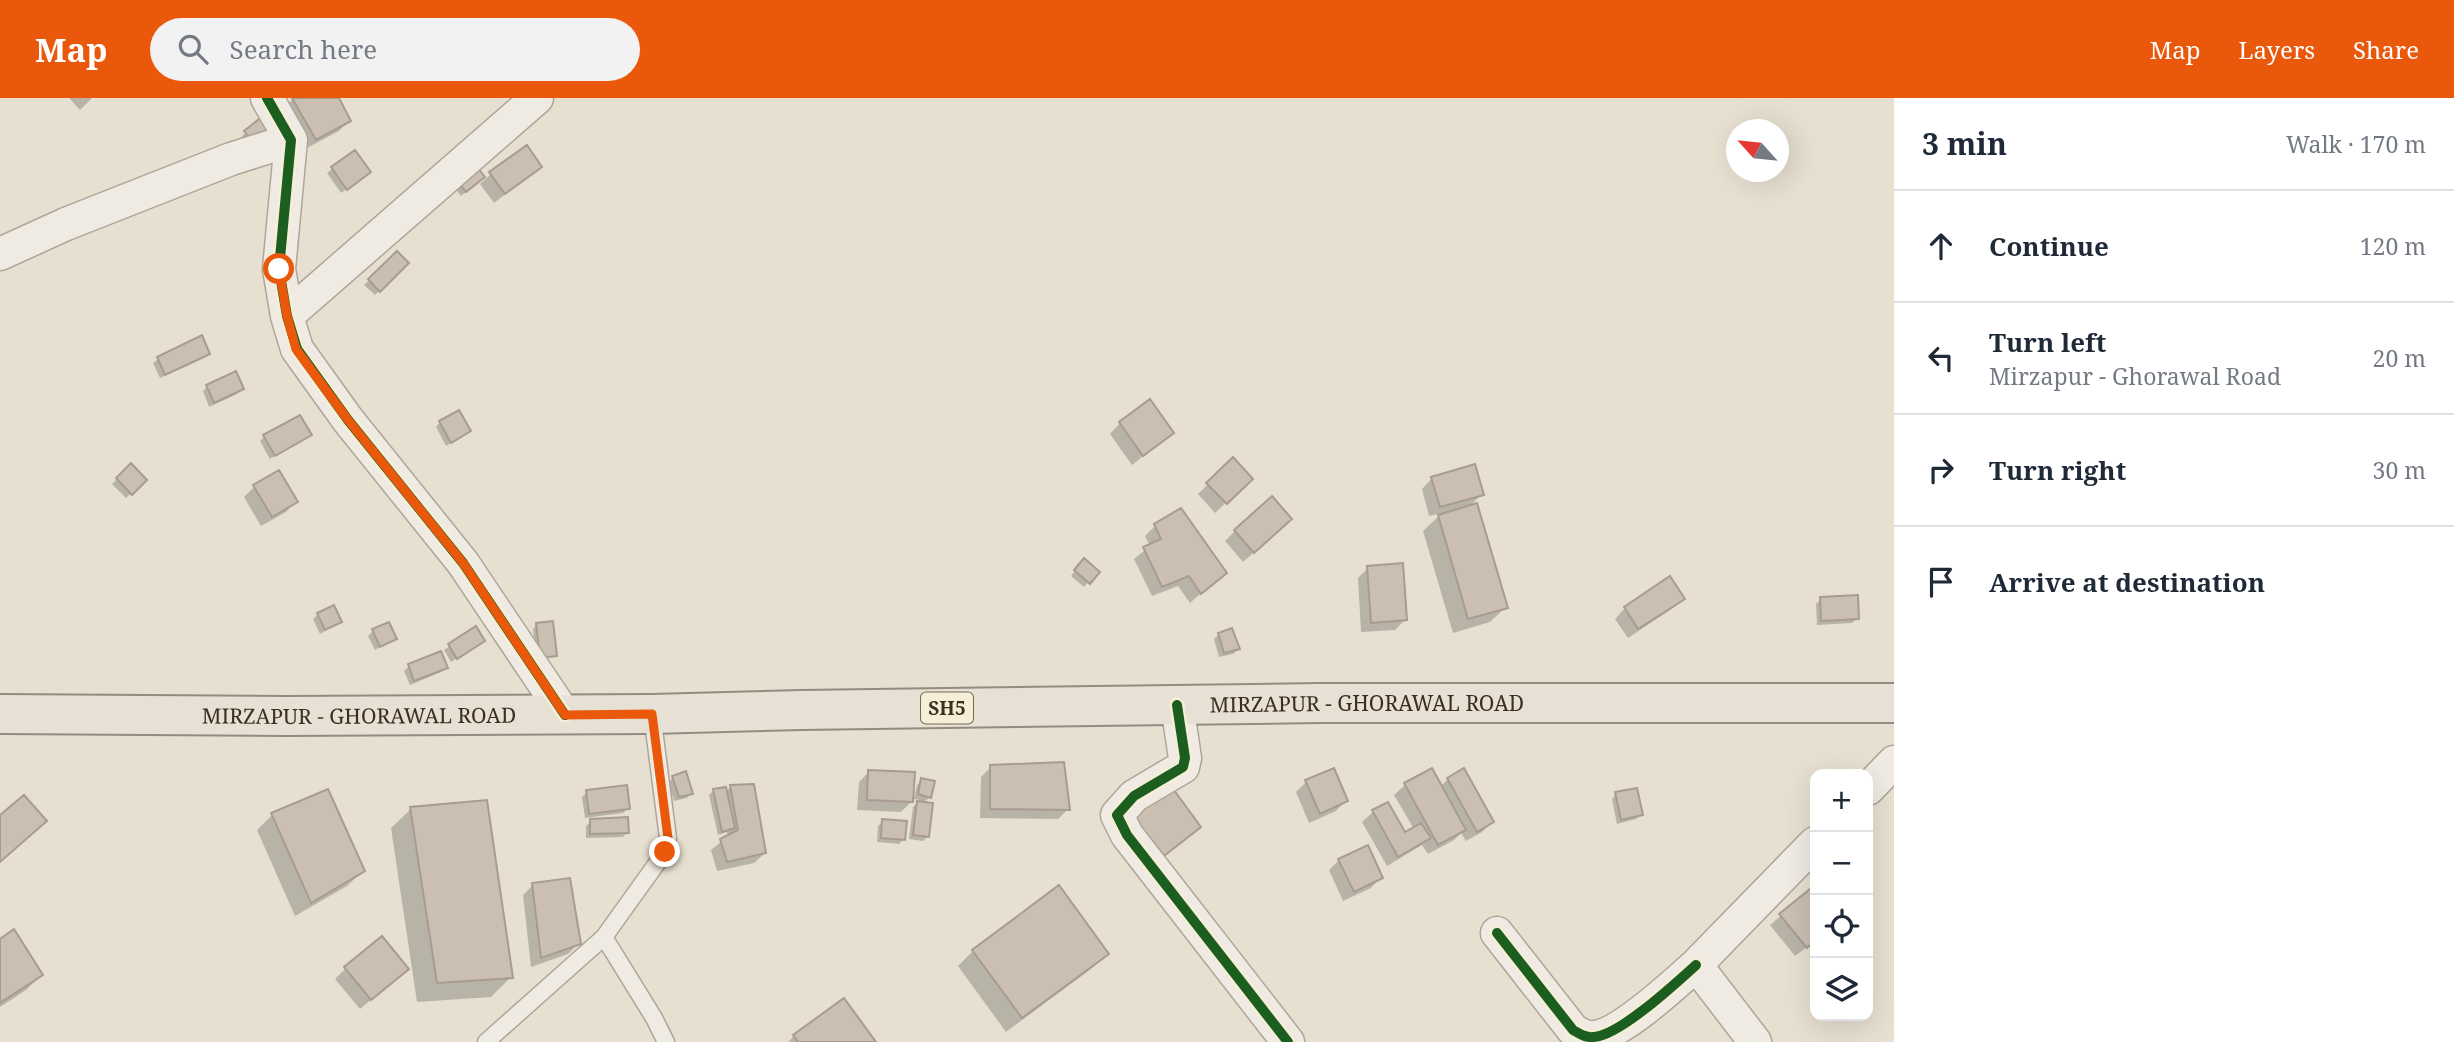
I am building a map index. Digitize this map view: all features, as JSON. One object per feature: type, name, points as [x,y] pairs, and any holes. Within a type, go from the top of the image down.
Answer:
[{"type":"main road","name":"MIRZAPUR - GHORAWAL ROAD","points":[[0,714],[565,715],[1177,705],[1894,704]]},
{"type":"street","points":[[267,98],[291,140],[279,269],[296,349],[348,420],[463,563],[565,715]]},
{"type":"street","points":[[287,316],[537,98]]},
{"type":"street","points":[[0,254],[231,159],[291,140]]},
{"type":"street","points":[[1177,705],[1185,758],[1183,767],[1134,796],[1117,815],[1127,835],[1288,1042]]},
{"type":"street","points":[[1873,784],[1894,762]]},
{"type":"street","points":[[1497,933],[1573,1030],[1584,1037],[1596,1037],[1617,1027],[1650,1005],[1696,965],[1810,848]]},
{"type":"street","points":[[1696,965],[1755,1042]]},
{"type":"lane","points":[[486,1042],[604,937],[665,852],[668,838],[652,714]]},
{"type":"lane","points":[[604,937],[666,1042]]},
{"type":"building","points":[[292,98],[339,98],[351,121],[316,140]]},
{"type":"building","points":[[263,116],[277,134],[258,149],[244,131]]},
{"type":"building","points":[[527,145],[542,167],[505,194],[489,172]]},
{"type":"building","points":[[355,150],[371,172],[347,190],[331,167]]},
{"type":"building","points":[[473,162],[485,177],[466,192],[454,177]]},
{"type":"building","points":[[397,251],[409,263],[380,292],[368,279]]},
{"type":"building","points":[[202,335],[210,354],[165,375],[157,357]]},
{"type":"building","points":[[236,371],[244,389],[214,403],[206,385]]},
{"type":"building","points":[[1150,399],[1174,433],[1143,456],[1119,422]]},
{"type":"building","points":[[459,410],[471,431],[451,443],[439,421]]},
{"type":"building","points":[[300,415],[312,435],[275,456],[263,435]]},
{"type":"building","points":[[1233,457],[1253,479],[1227,504],[1206,483]]},
{"type":"building","points":[[131,463],[147,480],[132,495],[116,478]]},
{"type":"building","points":[[1475,464],[1484,495],[1440,507],[1431,477]]},
{"type":"building","points":[[279,470],[298,502],[272,517],[253,485]]},
{"type":"building","points":[[1272,496],[1292,519],[1254,553],[1234,530]]},
{"type":"building","points":[[1477,503],[1508,608],[1468,619],[1438,515]]},
{"type":"building","points":[[1181,508],[1227,573],[1201,594],[1189,576],[1162,587],[1143,547],[1161,539],[1154,524]]},
{"type":"building","points":[[1084,558],[1100,572],[1090,584],[1074,570]]},
{"type":"building","points":[[1403,563],[1407,620],[1371,623],[1367,566]]},
{"type":"building","points":[[1670,576],[1685,599],[1638,629],[1624,607]]},
{"type":"building","points":[[1858,595],[1859,619],[1821,621],[1820,597]]},
{"type":"building","points":[[334,605],[342,622],[325,630],[317,613]]},
{"type":"building","points":[[553,621],[557,656],[540,658],[536,623]]},
{"type":"building","points":[[389,622],[397,639],[380,647],[372,629]]},
{"type":"building","points":[[476,626],[485,641],[457,659],[448,644]]},
{"type":"building","points":[[1232,628],[1240,649],[1224,653],[1218,633]]},
{"type":"building","points":[[441,651],[448,668],[414,681],[408,664]]},
{"type":"building","points":[[1064,762],[1070,810],[990,809],[990,765]]},
{"type":"building","points":[[1334,768],[1348,801],[1320,814],[1305,780]]},
{"type":"building","points":[[1432,768],[1466,830],[1438,845],[1404,783]]},
{"type":"building","points":[[1464,768],[1494,822],[1477,832],[1447,778]]},
{"type":"building","points":[[868,770],[915,772],[913,802],[867,800]]},
{"type":"building","points":[[686,771],[693,794],[679,797],[672,776]]},
{"type":"building","points":[[921,778],[935,781],[931,798],[918,794]]},
{"type":"building","points":[[1168,782],[1201,827],[1160,859],[1126,813]]},
{"type":"building","points":[[754,784],[766,853],[727,862],[720,839],[738,830],[730,785]]},
{"type":"building","points":[[627,785],[630,809],[589,814],[586,790]]},
{"type":"building","points":[[726,787],[735,828],[722,832],[713,789]]},
{"type":"building","points":[[1637,788],[1643,815],[1621,820],[1615,792]]},
{"type":"building","points":[[328,789],[365,871],[311,903],[271,813]]},
{"type":"building","points":[[24,795],[47,821],[0,862],[0,815]]},
{"type":"building","points":[[487,800],[513,978],[437,983],[410,807]]},
{"type":"building","points":[[917,801],[933,803],[929,837],[913,835]]},
{"type":"building","points":[[1388,802],[1405,832],[1421,823],[1431,838],[1398,857],[1372,810]]},
{"type":"building","points":[[628,817],[629,833],[590,834],[590,819]]},
{"type":"building","points":[[882,819],[907,821],[905,840],[881,838]]},
{"type":"building","points":[[1368,845],[1383,878],[1354,892],[1338,859]]},
{"type":"building","points":[[570,878],[581,944],[541,958],[532,883]]},
{"type":"building","points":[[1059,885],[1109,954],[1022,1018],[972,950]]},
{"type":"building","points":[[1810,889],[1810,945],[1807,948],[1779,914]]},
{"type":"building","points":[[14,929],[43,975],[0,1003],[0,939]]},
{"type":"building","points":[[382,936],[409,969],[371,1000],[344,967]]},
{"type":"building","points":[[844,998],[876,1042],[798,1042],[793,1035]]},
{"type":"cycle path","points":[[267,98],[291,140],[279,269],[287,316],[297,349],[348,420],[463,563],[565,715]]},
{"type":"cycle path","points":[[1177,705],[1185,758],[1183,767],[1134,796],[1117,815],[1127,835],[1288,1042]]},
{"type":"cycle path","points":[[1497,933],[1573,1030],[1588,1037],[1618,1028],[1661,996],[1696,965]]},
{"type":"route","points":[[279,269],[296,349],[348,420],[463,563],[565,715],[652,714],[668,838],[665,852]]}]
